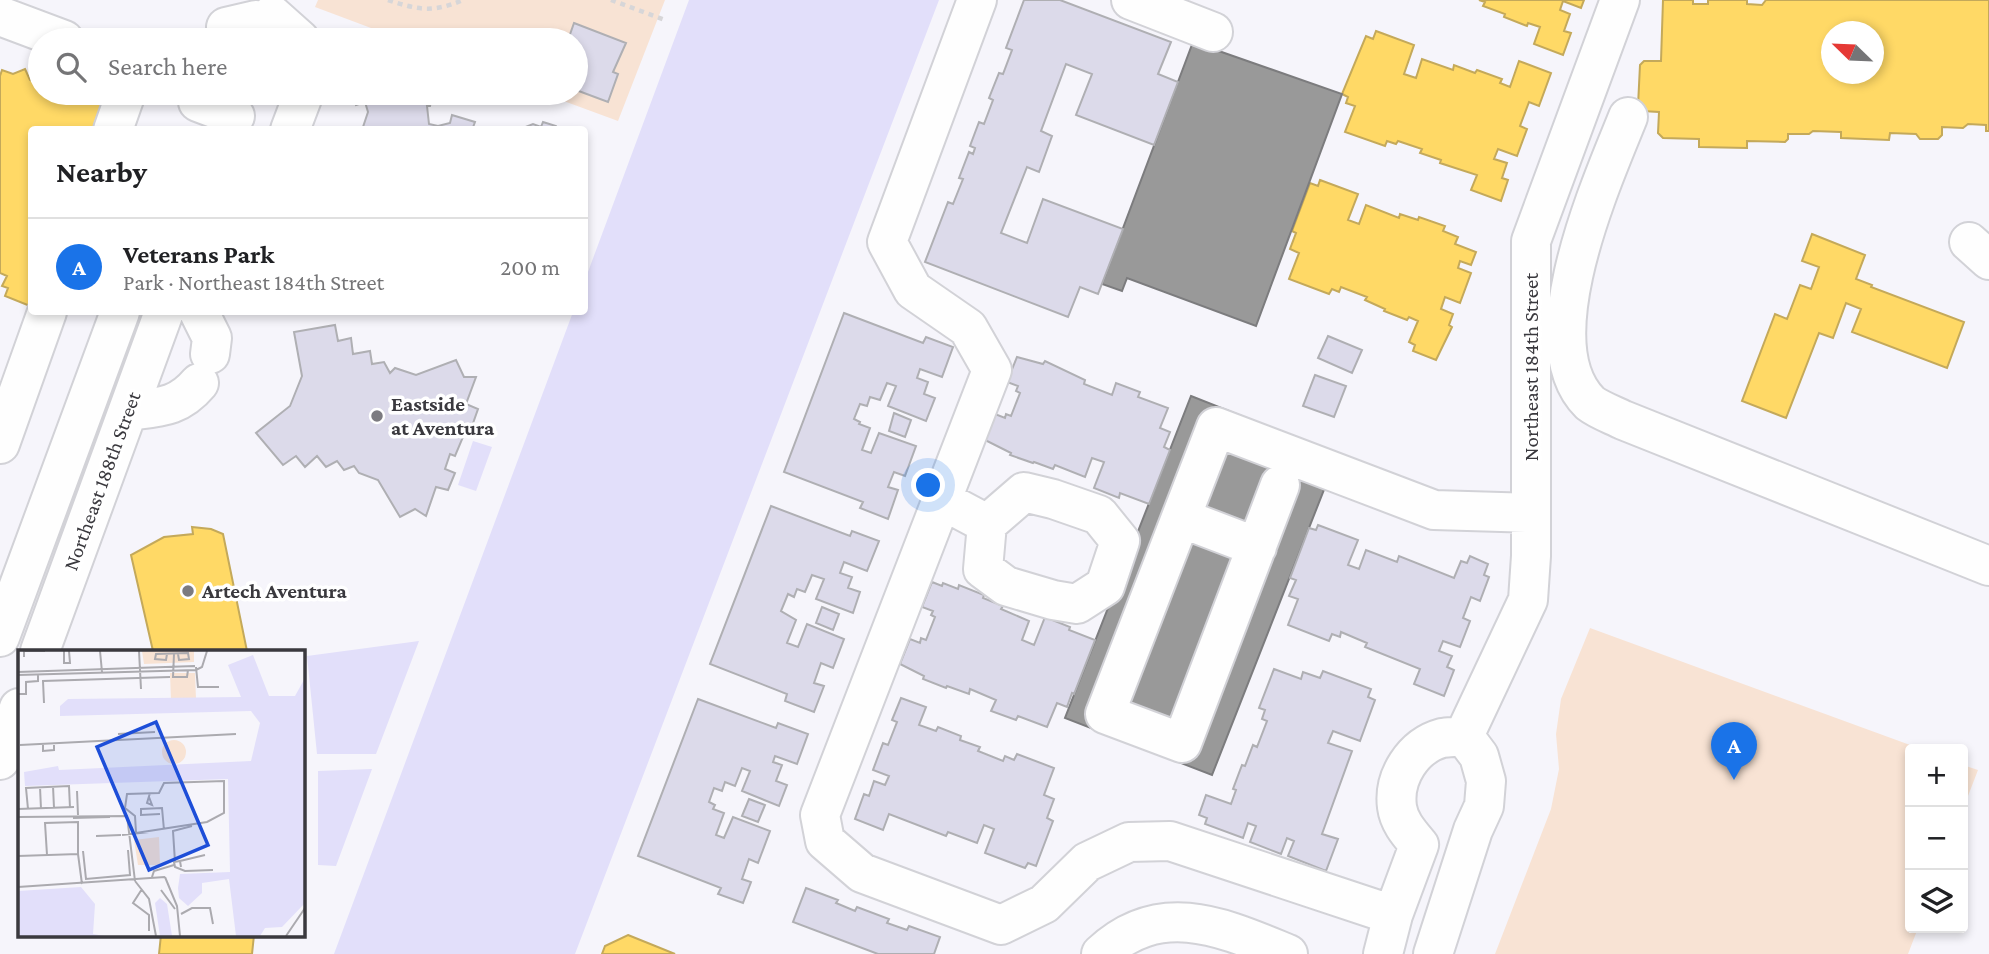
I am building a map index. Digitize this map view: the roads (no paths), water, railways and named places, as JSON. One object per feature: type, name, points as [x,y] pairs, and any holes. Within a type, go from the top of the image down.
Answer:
[{"type":"street","points":[[977,0],[887,242],[914,290],[968,328],[992,370],[820,815],[825,841],[862,873],[1001,925],[1044,904],[1087,862],[1129,842],[1170,841],[1393,915]]},
{"type":"street","points":[[1131,0],[1213,32]]},
{"type":"street","name":"Northeast 184th Street","points":[[1464,736],[1528,600],[1531,513],[1531,241],[1620,0]]},
{"type":"street","points":[[0,16],[32,28]]},
{"type":"street","points":[[228,22],[256,20],[277,24]]},
{"type":"street","points":[[114,126],[122,105]]},
{"type":"street","points":[[291,126],[299,105]]},
{"type":"street","points":[[195,108],[236,113]]},
{"type":"street","points":[[1628,117],[1594,201],[1578,252],[1569,296],[1567,331],[1570,359],[1578,387],[1592,404],[1623,420],[1989,566]]},
{"type":"street","points":[[0,444],[15,356],[45,315]]},
{"type":"street","name":"Northeast 188th Street","points":[[2,624],[119,315]]},
{"type":"street","name":"Northeast 188th Street","points":[[40,650],[163,315]]},
{"type":"street","points":[[128,411],[166,406],[187,397],[204,368],[212,338],[200,315]]},
{"type":"street","points":[[1280,485],[1182,743],[1105,714],[1216,426],[1434,510],[1531,513]]},
{"type":"street","points":[[942,500],[987,524]]},
{"type":"street","points":[[1181,518],[1257,547]]},
{"type":"street","points":[[2,624],[23,598],[65,584]]},
{"type":"street","points":[[0,760],[18,711]]},
{"type":"street","points":[[1382,954],[1393,915],[1419,845],[1405,828],[1397,807],[1398,785],[1406,764],[1421,748],[1441,738],[1464,736],[1479,757],[1483,769],[1486,781],[1484,806],[1473,830],[1433,954]]},
{"type":"street","points":[[1101,954],[1128,934],[1152,925],[1177,922],[1220,928],[1288,954]]},
{"type":"place","name":"Eastside at Aventura","points":[[377,416]]},
{"type":"place","name":"Artech Aventura","points":[[188,591]]},
{"type":"place","name":"Veterans Park","points":[[1734,780]]}]
